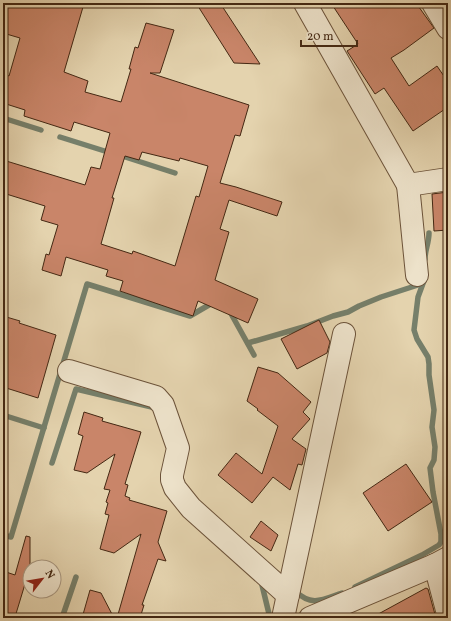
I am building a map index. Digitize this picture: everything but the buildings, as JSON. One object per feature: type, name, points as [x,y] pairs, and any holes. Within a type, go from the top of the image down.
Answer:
[{"type":"street","points":[[305,3],[408,185],[417,275]]},
{"type":"street","points":[[433,3],[448,28]]},
{"type":"street","points":[[408,185],[448,179]]},
{"type":"street","points":[[283,618],[344,334]]},
{"type":"street","points":[[69,371],[156,397],[160,401],[163,405],[178,448],[172,475],[175,488],[191,508],[288,594]]},
{"type":"street","points":[[310,618],[442,562],[448,614]]},
{"type":"waterway","points":[[3,118],[41,130]]},
{"type":"waterway","points":[[60,137],[111,153]]},
{"type":"waterway","points":[[119,155],[175,173]]},
{"type":"waterway","points":[[425,259],[429,233]]},
{"type":"waterway","points":[[355,587],[422,555],[439,545],[441,542],[430,468],[434,460],[435,447],[432,427],[434,410],[429,364],[428,357],[417,339],[414,330],[418,297],[425,278]]},
{"type":"waterway","points":[[3,535],[11,537],[87,284],[190,316],[214,302]]},
{"type":"waterway","points":[[248,343],[307,326],[348,312],[381,297],[421,284]]},
{"type":"waterway","points":[[229,310],[254,355]]},
{"type":"waterway","points":[[52,463],[76,389],[156,408],[156,410]]},
{"type":"waterway","points":[[3,415],[44,428]]},
{"type":"waterway","points":[[62,618],[76,577]]},
{"type":"waterway","points":[[263,582],[262,585],[270,618]]},
{"type":"waterway","points":[[295,591],[301,596],[312,601],[323,600],[342,593]]}]
